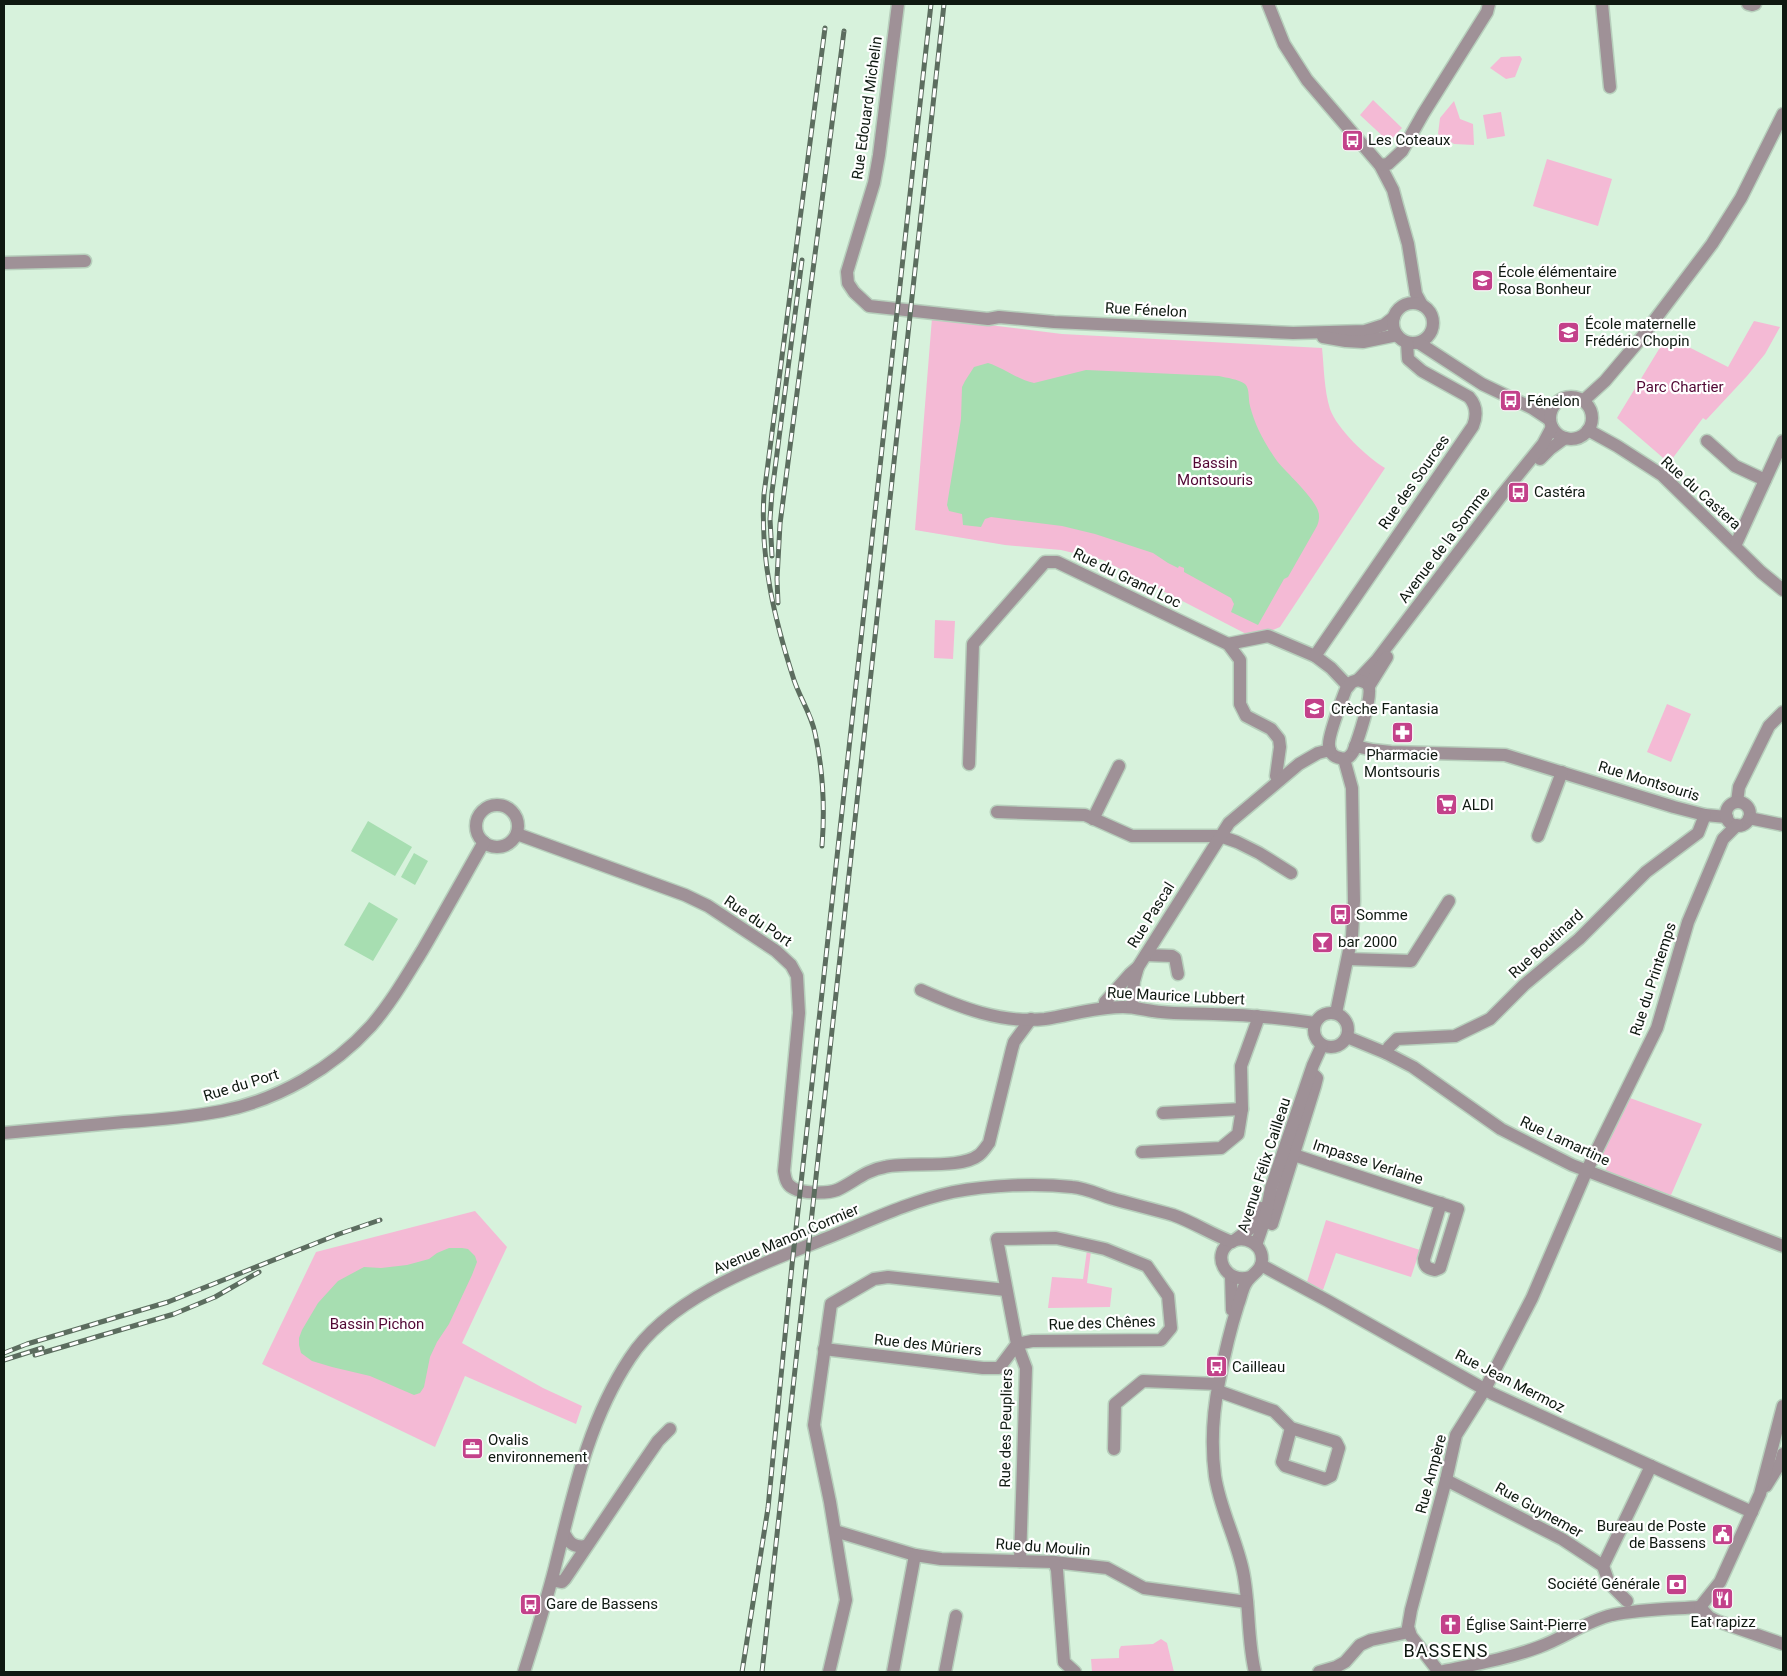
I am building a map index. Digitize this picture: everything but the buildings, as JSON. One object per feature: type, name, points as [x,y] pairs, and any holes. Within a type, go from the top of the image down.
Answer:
[{"type":"street","name":"Rue Edouard Michelin","points":[[861,299],[848,283],[846,272],[874,183],[898,4]]},
{"type":"street","points":[[1268,4],[1284,44],[1307,80],[1380,165],[1393,190],[1410,255],[1416,294],[1422,305]]},
{"type":"street","points":[[1380,165],[1388,164],[1402,151],[1487,12],[1489,4]]},
{"type":"street","points":[[1602,4],[1610,87]]},
{"type":"street","points":[[1748,4],[1754,4]]},
{"type":"street","points":[[1583,401],[1605,380],[1638,342],[1712,244],[1742,198],[1783,114]]},
{"type":"street","points":[[1403,306],[1410,274],[1410,255]]},
{"type":"street","points":[[4,263],[85,261]]},
{"type":"street","name":"Rue Fénelon","points":[[861,299],[870,298],[989,311],[999,317],[1054,322],[1293,333],[1365,331],[1384,326],[1394,317]]},
{"type":"street","points":[[1413,339],[1432,332],[1433,318],[1427,308],[1422,305],[1409,303],[1403,306],[1394,317],[1394,329],[1413,339],[1482,384],[1552,418],[1560,436],[1578,438],[1588,430],[1592,418],[1591,412],[1583,401],[1567,398],[1558,402],[1552,418]]},
{"type":"street","name":"Rue Fénelon","points":[[1293,333],[1363,342],[1413,339]]},
{"type":"street","name":"Rue des Sources","points":[[1315,656],[1476,419],[1476,411],[1469,398],[1422,371],[1408,359],[1413,339]]},
{"type":"street","name":"Avenue de la Somme","points":[[1358,684],[1501,496],[1544,444],[1552,418]]},
{"type":"street","name":"Rue du Castera","points":[[1588,430],[1662,475],[1760,572],[1783,590]]},
{"type":"street","name":"Avenue de la Somme","points":[[1358,684],[1381,665],[1506,499],[1550,449],[1565,438]]},
{"type":"street","points":[[1735,546],[1783,441]]},
{"type":"street","points":[[1707,442],[1735,466],[1765,480]]},
{"type":"street","name":"Rue du Grand Loc","points":[[970,764],[973,644],[1045,562],[1057,562],[1228,644]]},
{"type":"street","points":[[1279,780],[1276,776],[1280,747],[1279,739],[1271,729],[1246,716],[1240,704],[1240,660],[1228,644],[1268,636],[1315,656],[1330,668],[1358,684],[1369,698],[1350,757],[1344,759],[1337,758],[1332,755],[1329,744],[1346,689],[1358,684]]},
{"type":"street","points":[[1737,802],[1739,787],[1769,726],[1783,712]]},
{"type":"street","name":"Rue Montsouris","points":[[1355,746],[1382,751],[1504,754],[1705,815],[1727,817]]},
{"type":"street","name":"Rue Pascal","points":[[1106,1007],[1105,1002],[1138,967],[1229,823],[1300,764],[1318,753],[1330,750]]},
{"type":"street","points":[[1336,1013],[1352,936],[1354,901],[1352,788],[1344,759]]},
{"type":"street","points":[[1093,819],[1119,766]]},
{"type":"street","points":[[1538,836],[1562,772]]},
{"type":"street","points":[[1737,802],[1748,806],[1750,810],[1749,818],[1744,824],[1737,825],[1731,823],[1727,817],[1728,807],[1737,802]]},
{"type":"street","points":[[496,804],[509,808],[515,813],[518,827],[517,834],[513,840],[502,846],[490,846],[479,837],[476,823],[482,810],[496,804]]},
{"type":"street","points":[[997,812],[1085,815],[1132,836],[1220,836],[1259,853],[1291,873]]},
{"type":"street","name":"Rue Boutinard","points":[[1386,1053],[1397,1039],[1455,1036],[1490,1020],[1524,985],[1579,939],[1646,872],[1698,833],[1705,815]]},
{"type":"street","points":[[1749,818],[1783,825]]},
{"type":"street","name":"Rue du Printemps","points":[[1586,1170],[1657,1028],[1688,922],[1723,839],[1737,825]]},
{"type":"street","name":"Rue du Port","points":[[517,834],[685,895],[716,911],[776,951],[792,965],[797,976],[798,1013],[784,1171],[785,1180],[789,1186],[796,1190],[824,1192],[836,1190],[865,1173],[885,1166],[958,1163],[980,1155],[988,1143],[1014,1042],[1031,1019]]},
{"type":"street","name":"Rue du Port","points":[[4,1133],[191,1116],[233,1108],[259,1100],[292,1086],[323,1067],[351,1046],[387,1006],[436,927],[484,842]]},
{"type":"street","points":[[1348,959],[1411,961],[1449,901]]},
{"type":"street","points":[[1146,955],[1172,956],[1175,958],[1178,974]]},
{"type":"street","points":[[1132,1007],[1134,981],[1138,967]]},
{"type":"street","name":"Rue Maurice Lubbert","points":[[921,990],[950,1003],[980,1013],[1010,1018],[1043,1019],[1106,1007],[1132,1007],[1160,1012],[1257,1016],[1297,1019],[1315,1023]]},
{"type":"street","points":[[1336,1013],[1347,1023],[1347,1037],[1339,1046],[1322,1045],[1318,1042],[1314,1033],[1315,1023],[1322,1015],[1336,1013]]},
{"type":"street","points":[[1142,1152],[1221,1148],[1238,1134],[1242,1109],[1241,1066],[1257,1022],[1257,1016]]},
{"type":"street","name":"Rue Lamartine","points":[[1347,1037],[1386,1053],[1413,1067],[1501,1130],[1572,1165],[1783,1246]]},
{"type":"street","name":"Avenue Félix Cailleau","points":[[1261,1266],[1261,1254],[1256,1245],[1269,1227],[1271,1188],[1289,1153],[1312,1070],[1322,1045]]},
{"type":"street","points":[[1163,1112],[1242,1109]]},
{"type":"street","points":[[1269,1227],[1289,1153]]},
{"type":"street","name":"Impasse Verlaine","points":[[1289,1153],[1458,1209],[1440,1268],[1435,1270],[1426,1268],[1424,1259],[1441,1204]]},
{"type":"street","name":"Rue Ampère","points":[[1410,1632],[1408,1627],[1411,1610],[1446,1480],[1456,1435],[1485,1389],[1532,1298],[1586,1170]]},
{"type":"street","name":"Avenue Manon Cormier","points":[[524,1672],[552,1580],[591,1433],[604,1403],[618,1377],[644,1340],[686,1305],[710,1290],[743,1273],[920,1201],[954,1192],[991,1187],[1032,1185],[1074,1187],[1156,1211],[1227,1247]]},
{"type":"street","points":[[1232,1325],[1231,1276],[1223,1265],[1222,1258],[1227,1247],[1252,1228],[1266,1195],[1271,1188]]},
{"type":"street","name":"Rue des Chênes","points":[[997,1239],[1056,1238],[1105,1249],[1147,1266],[1168,1296],[1171,1328],[1161,1340],[1032,1341],[1017,1344]]},
{"type":"street","name":"Rue des Peupliers","points":[[997,1239],[1017,1344],[1026,1368],[1020,1561]]},
{"type":"street","points":[[1227,1247],[1244,1239],[1256,1245]]},
{"type":"street","points":[[1231,1276],[1240,1279],[1250,1277],[1261,1266]]},
{"type":"street","name":"Rue Jean Mermoz","points":[[1261,1266],[1328,1301],[1485,1389],[1752,1512]]},
{"type":"street","points":[[830,1672],[846,1600],[835,1531],[814,1426],[831,1304],[874,1279],[888,1277],[1006,1290]]},
{"type":"street","points":[[1250,1277],[1244,1288],[1232,1325],[1218,1388],[1212,1434],[1215,1477],[1224,1512],[1237,1546],[1243,1572],[1251,1654],[1255,1672]]},
{"type":"street","name":"Rue des Mûriers","points":[[824,1349],[983,1368],[999,1368],[1017,1344]]},
{"type":"street","points":[[1114,1449],[1115,1404],[1143,1381],[1218,1388],[1274,1411],[1292,1428],[1336,1442],[1339,1448],[1331,1476],[1325,1479],[1285,1466],[1282,1462],[1292,1428]]},
{"type":"street","points":[[1760,1494],[1783,1406]]},
{"type":"street","points":[[552,1580],[562,1582],[658,1441],[670,1429]]},
{"type":"street","points":[[1319,1672],[1345,1662],[1360,1645],[1371,1640],[1410,1632],[1411,1636],[1439,1672],[1476,1668],[1519,1655],[1611,1616],[1639,1611],[1700,1607],[1720,1582],[1760,1494],[1782,1460]]},
{"type":"street","points":[[1627,1601],[1609,1583],[1603,1566],[1651,1466]]},
{"type":"street","name":"Rue Guynemer","points":[[1446,1480],[1562,1539],[1603,1566]]},
{"type":"street","name":"Rue du Moulin","points":[[835,1531],[915,1556],[941,1559],[1054,1562],[1107,1568],[1144,1588],[1247,1602]]},
{"type":"street","points":[[564,1533],[569,1542],[575,1546],[586,1546]]},
{"type":"street","points":[[893,1672],[915,1556]]},
{"type":"street","points":[[1054,1562],[1057,1570],[1064,1662],[1075,1672]]},
{"type":"street","points":[[1700,1607],[1708,1617],[1783,1644]]},
{"type":"street","points":[[945,1672],[956,1616]]},
{"type":"green space","points":[[1520,56],[1522,59],[1515,77],[1506,79],[1490,68],[1501,57]]},
{"type":"green space","points":[[1373,100],[1402,128],[1389,142],[1360,115]]},
{"type":"green space","points":[[1454,101],[1460,119],[1473,124],[1474,145],[1454,144],[1438,134],[1440,118]]},
{"type":"green space","points":[[1501,112],[1505,136],[1487,139],[1483,115]]},
{"type":"green space","points":[[1547,159],[1612,179],[1598,226],[1533,206]]},
{"type":"green space","name":"Bassin Montsouris","points":[[932,318],[1062,334],[1322,348],[1326,394],[1334,417],[1353,442],[1385,468],[1280,627],[1254,638],[1103,560],[1061,550],[1005,545],[915,530]]},
{"type":"green space","name":"Parc Chartier","points":[[1754,321],[1780,327],[1765,354],[1706,420],[1703,418],[1669,463],[1617,418],[1667,336],[1728,367]]},
{"type":"green space","points":[[935,620],[955,621],[953,659],[934,658]]},
{"type":"green space","points":[[1667,704],[1691,714],[1671,762],[1647,752]]},
{"type":"green space","points":[[1630,1098],[1702,1124],[1671,1195],[1604,1173],[1609,1163],[1597,1157]]},
{"type":"green space","name":"Bassin Pichon","points":[[475,1211],[507,1247],[462,1343],[543,1388],[582,1406],[576,1424],[465,1376],[435,1447],[262,1364],[316,1252]]},
{"type":"green space","points":[[1326,1220],[1420,1250],[1411,1277],[1336,1253],[1323,1290],[1307,1282]]},
{"type":"green space","points":[[1087,1250],[1091,1251],[1087,1283],[1112,1288],[1110,1307],[1048,1308],[1052,1277],[1083,1279]]},
{"type":"green space","points":[[1161,1639],[1167,1643],[1174,1672],[1092,1672],[1091,1659],[1119,1658],[1121,1646],[1153,1644]]},
{"type":"shaded area","name":"Bassin Montsouris","points":[[988,363],[1034,383],[1086,370],[1219,376],[1245,384],[1248,389],[1252,413],[1265,441],[1277,461],[1312,500],[1319,513],[1317,526],[1258,625],[1231,612],[1234,604],[1231,598],[1184,572],[1184,568],[1179,566],[1178,568],[1153,553],[1095,534],[1062,526],[991,517],[985,519],[981,527],[963,525],[962,514],[949,511],[947,505],[961,419],[962,387],[974,367]]},
{"type":"shaded area","points":[[368,821],[412,847],[395,876],[351,851]]},
{"type":"shaded area","points":[[414,853],[428,861],[415,885],[401,877]]},
{"type":"shaded area","points":[[369,902],[398,919],[373,961],[344,945]]},
{"type":"shaded area","name":"Bassin Pichon","points":[[449,1248],[468,1249],[475,1256],[477,1262],[449,1324],[430,1357],[424,1387],[420,1393],[414,1395],[370,1376],[312,1361],[301,1353],[299,1338],[302,1330],[318,1303],[338,1281],[364,1267],[381,1268],[407,1265],[429,1259]]},
{"type":"railway","points":[[742,1672],[768,1508],[792,1265],[931,4]]},
{"type":"railway","points":[[762,1672],[944,4]]},
{"type":"railway","points":[[822,846],[823,789],[818,747],[811,719],[794,680],[780,634],[766,565],[763,518],[764,494],[825,28]]},
{"type":"railway","points":[[778,603],[777,579],[780,524],[844,31]]},
{"type":"railway","points":[[772,556],[770,519],[772,492],[802,260]]},
{"type":"railway","points":[[4,1353],[27,1344],[168,1302],[339,1234],[380,1220]]},
{"type":"railway","points":[[35,1355],[174,1314],[215,1297],[259,1272]]},
{"type":"railway","points":[[4,1360],[42,1348]]},
{"type":"place","name":"Les Coteaux","points":[[1352,140]]},
{"type":"place","name":"École élémentaire Rosa Bonheur","points":[[1482,281]]},
{"type":"place","name":"École maternelle Frédéric Chopin","points":[[1569,333]]},
{"type":"place","name":"Fénelon","points":[[1511,401]]},
{"type":"place","name":"Castéra","points":[[1518,492]]},
{"type":"place","name":"Crèche Fantasia","points":[[1315,709]]},
{"type":"place","name":"Pharmacie Montsouris","points":[[1402,732]]},
{"type":"place","name":"ALDI","points":[[1446,805]]},
{"type":"place","name":"Somme","points":[[1340,915]]},
{"type":"place","name":"bar 2000","points":[[1322,942]]},
{"type":"place","name":"Cailleau","points":[[1216,1367]]},
{"type":"place","name":"Ovalis environnement","points":[[472,1449]]},
{"type":"place","name":"Bureau de Poste de Bassens","points":[[1722,1535]]},
{"type":"place","name":"Société Générale","points":[[1676,1584]]},
{"type":"place","name":"Eat rapizz","points":[[1723,1599]]},
{"type":"place","name":"Gare de Bassens","points":[[530,1604]]},
{"type":"place","name":"Église Saint-Pierre","points":[[1450,1625]]},
{"type":"district","name":"BASSENS","points":[[1446,1650]]}]
